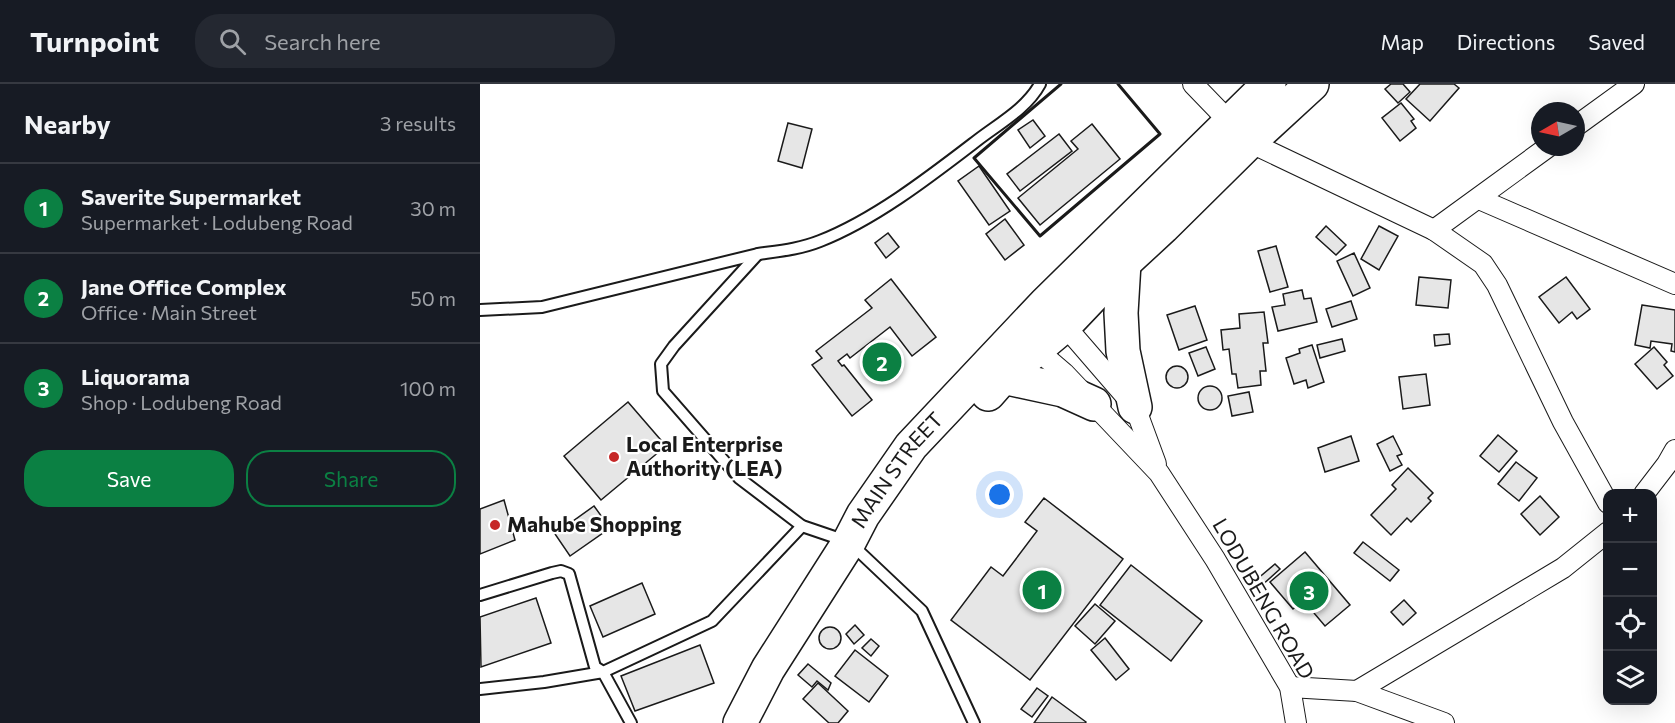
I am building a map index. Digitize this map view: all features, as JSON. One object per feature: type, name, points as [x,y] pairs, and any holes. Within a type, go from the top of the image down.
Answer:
[{"type":"highway","name":"MAIN STREET","points":[[1055,314],[1124,263],[1163,227],[1239,132],[1269,84]]},
{"type":"highway","name":"MAIN STREET","points":[[740,723],[768,669],[856,528],[911,446],[1055,314],[1239,132],[1312,84]]},
{"type":"highway","points":[[1124,263],[1121,314],[1122,351],[1135,407]]},
{"type":"highway","name":"MAIN STREET","points":[[856,528],[933,454],[1003,377],[1029,338]]},
{"type":"highway","points":[[1003,377],[1064,390],[1094,404]]},
{"type":"street","points":[[1193,84],[1239,132],[1434,230],[1477,259],[1488,271],[1563,422],[1603,494]]},
{"type":"street","points":[[1585,119],[1634,84]]},
{"type":"street","points":[[1434,230],[1536,156]]},
{"type":"street","points":[[1479,199],[1675,284]]},
{"type":"street","name":"LODUBENG ROAD","points":[[1055,314],[1135,407],[1160,472],[1215,559],[1290,687],[1296,723]]},
{"type":"street","name":"LODUBENG ROAD","points":[[1029,338],[1160,472]]},
{"type":"street","points":[[1648,489],[1667,465],[1675,450]]},
{"type":"street","points":[[1357,691],[1563,568],[1603,536]]},
{"type":"street","points":[[1290,687],[1357,691],[1444,723]]},
{"type":"lane","points":[[480,310],[542,307],[758,254],[790,250],[820,241],[853,226],[880,210],[1005,120],[1033,95],[1040,84]]},
{"type":"lane","points":[[758,254],[674,346],[661,364],[663,391],[739,478],[802,526],[856,528],[922,611],[974,723]]},
{"type":"lane","points":[[480,689],[603,672],[712,621],[802,526]]},
{"type":"lane","points":[[480,595],[552,573],[561,571],[569,574],[595,667],[603,672],[631,723]]},
{"type":"building","points":[[1391,84],[1403,84],[1410,92],[1398,103],[1385,89]]},
{"type":"building","points":[[1420,84],[1454,84],[1459,88],[1430,121],[1406,99]]},
{"type":"building","points":[[1401,103],[1414,119],[1411,121],[1416,128],[1400,141],[1382,118]]},
{"type":"building","points":[[1033,120],[1045,136],[1030,148],[1018,130]]},
{"type":"building","points":[[788,123],[812,129],[802,168],[778,161]]},
{"type":"building","points":[[1092,124],[1120,159],[1040,225],[1018,198],[1078,149],[1071,141]]},
{"type":"building","points":[[1059,134],[1072,151],[1020,191],[1007,174]]},
{"type":"building","points":[[979,166],[1010,211],[989,225],[958,181]]},
{"type":"building","points":[[1005,219],[1024,245],[1005,260],[986,234]]},
{"type":"building","points":[[1326,226],[1346,245],[1336,255],[1316,237]]},
{"type":"building","points":[[1379,226],[1398,236],[1379,270],[1361,259]]},
{"type":"building","points":[[888,233],[899,247],[886,258],[875,243]]},
{"type":"building","points":[[1276,246],[1288,287],[1270,292],[1258,251]]},
{"type":"building","points":[[1354,253],[1370,288],[1353,296],[1337,261]]},
{"type":"building","points":[[1419,277],[1451,280],[1448,308],[1416,305]]},
{"type":"building","points":[[1566,277],[1590,309],[1577,319],[1572,312],[1559,323],[1539,297]]},
{"type":"building","points":[[891,279],[936,337],[912,356],[890,327],[850,358],[847,354],[838,361],[842,366],[844,365],[872,400],[852,416],[812,365],[822,358],[816,351],[872,308],[865,300]]},
{"type":"building","points":[[1302,290],[1304,299],[1311,298],[1317,322],[1278,331],[1272,307],[1285,305],[1283,294]]},
{"type":"building","points":[[1351,301],[1357,319],[1332,327],[1326,309]]},
{"type":"building","points":[[1642,305],[1675,310],[1675,352],[1671,351],[1672,344],[1651,341],[1650,348],[1635,345]]},
{"type":"building","points":[[1195,306],[1207,340],[1179,350],[1167,315]]},
{"type":"building","points":[[1264,312],[1268,343],[1263,343],[1266,371],[1260,371],[1261,385],[1238,388],[1236,374],[1232,374],[1229,349],[1223,350],[1221,330],[1240,328],[1239,314]]},
{"type":"building","points":[[1449,334],[1450,344],[1435,346],[1434,335]]},
{"type":"building","points":[[1342,339],[1345,351],[1320,358],[1317,345]]},
{"type":"building","points":[[1312,345],[1324,382],[1308,388],[1306,380],[1294,384],[1286,358],[1300,353],[1299,349]]},
{"type":"building","points":[[1206,347],[1215,369],[1198,376],[1189,353]]},
{"type":"building","points":[[1654,347],[1667,362],[1664,365],[1673,376],[1657,389],[1635,364]]},
{"type":"building","points":[[1177,366],[1185,369],[1188,377],[1185,385],[1177,388],[1169,385],[1166,377],[1169,369]]},
{"type":"building","points":[[1426,374],[1430,405],[1403,409],[1399,377]]},
{"type":"building","points":[[1210,386],[1219,389],[1222,398],[1219,407],[1210,410],[1201,407],[1198,398],[1201,389]]},
{"type":"building","points":[[1249,392],[1253,412],[1232,416],[1228,396]]},
{"type":"building","points":[[628,402],[666,446],[601,500],[564,456]]},
{"type":"building","points":[[1498,435],[1517,451],[1499,472],[1480,456]]},
{"type":"building","points":[[1351,436],[1359,461],[1325,472],[1318,448]]},
{"type":"building","points":[[1393,436],[1402,454],[1397,456],[1402,465],[1390,471],[1377,444]]},
{"type":"building","points":[[1516,462],[1537,478],[1519,501],[1498,484]]},
{"type":"building","points":[[1408,468],[1433,493],[1428,498],[1431,501],[1411,522],[1407,518],[1391,535],[1371,515],[1396,489],[1392,485]]},
{"type":"building","points":[[1540,496],[1559,517],[1540,535],[1521,514]]},
{"type":"building","points":[[1044,498],[1123,559],[1030,680],[951,620],[991,567],[1003,576],[1037,531],[1025,522]]},
{"type":"building","name":"Mahube Shopping","points":[[504,500],[515,540],[480,554],[480,509]]},
{"type":"building","points":[[594,506],[610,528],[570,556],[555,534]]},
{"type":"building","points":[[1363,542],[1399,570],[1390,581],[1354,553]]},
{"type":"building","points":[[1305,552],[1350,605],[1325,626],[1303,600],[1293,609],[1270,582]]},
{"type":"building","points":[[1275,564],[1280,569],[1261,586],[1256,580]]},
{"type":"building","points":[[1131,565],[1202,621],[1171,661],[1100,605]]},
{"type":"building","points":[[642,583],[655,614],[603,637],[590,606]]},
{"type":"building","points":[[536,598],[551,643],[481,667],[480,617]]},
{"type":"building","points":[[1404,600],[1416,613],[1403,625],[1391,612]]},
{"type":"building","points":[[1095,604],[1115,621],[1095,644],[1075,626]]},
{"type":"building","points":[[855,625],[864,635],[854,644],[846,634]]},
{"type":"building","points":[[830,627],[838,630],[841,638],[838,646],[830,649],[822,646],[819,638],[822,630]]},
{"type":"building","points":[[1105,638],[1129,669],[1116,680],[1091,650]]},
{"type":"building","points":[[871,639],[879,646],[871,656],[862,648]]},
{"type":"building","points":[[700,645],[714,683],[635,711],[621,676]]},
{"type":"building","points":[[855,650],[888,676],[869,702],[835,676]]},
{"type":"building","points":[[808,664],[831,683],[828,690],[817,681],[812,687],[798,675]]},
{"type":"building","points":[[818,683],[848,711],[838,723],[829,723],[803,699]]},
{"type":"building","points":[[1037,688],[1048,696],[1032,717],[1021,709]]},
{"type":"building","points":[[1052,697],[1086,722],[1034,723]]},
{"type":"wall","points":[[1061,84],[974,158],[1040,236],[1160,134],[1118,84]]},
{"type":"place","name":"Jane Office Complex","points":[[882,362]]},
{"type":"place","name":"Local Enterprise Authority (LEA)","points":[[614,457]]},
{"type":"place","name":"Mahube Shopping","points":[[495,525]]},
{"type":"place","name":"Saverite Supermarket","points":[[1042,590]]},
{"type":"place","name":"Liquorama","points":[[1309,591]]}]
